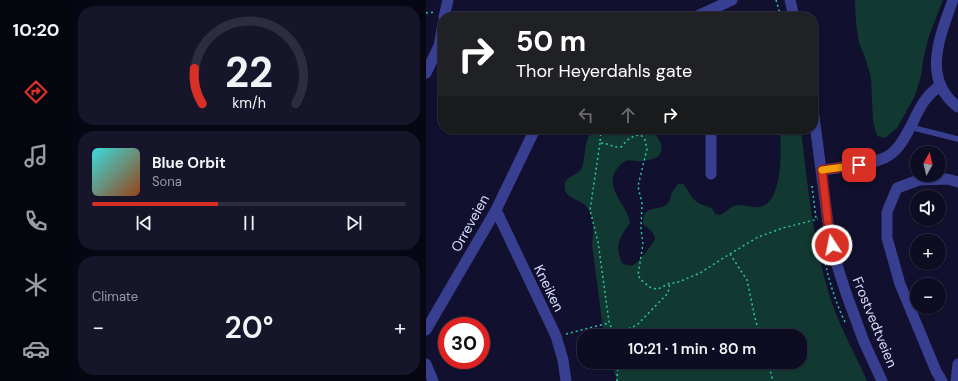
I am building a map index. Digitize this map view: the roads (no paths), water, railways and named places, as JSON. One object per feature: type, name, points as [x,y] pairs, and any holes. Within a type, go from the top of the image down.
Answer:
[{"type":"street","points":[[445,12],[448,0]]},
{"type":"street","points":[[706,12],[732,0]]},
{"type":"street","points":[[790,0],[793,12]]},
{"type":"street","points":[[953,0],[940,38],[937,54],[936,76],[947,98],[958,107]]},
{"type":"street","points":[[426,73],[438,52]]},
{"type":"street","points":[[822,170],[875,162],[883,159],[895,150],[910,127],[923,101],[930,92],[940,86]]},
{"type":"street","name":"Orreveien","points":[[426,330],[496,210],[533,134]]},
{"type":"street","points":[[711,134],[711,174]]},
{"type":"street","name":"Frostvedtveien","points":[[817,134],[827,218],[834,252],[846,293],[864,342],[882,381]]},
{"type":"street","points":[[942,381],[936,371],[900,284],[887,238],[887,212],[897,188],[919,180],[947,179],[958,182]]},
{"type":"street","name":"Kneiken","points":[[496,210],[556,336],[563,360],[566,381]]},
{"type":"street","points":[[426,364],[433,381]]},
{"type":"street","points":[[956,381],[958,364]]},
{"type":"lane","points":[[910,127],[958,139]]}]
